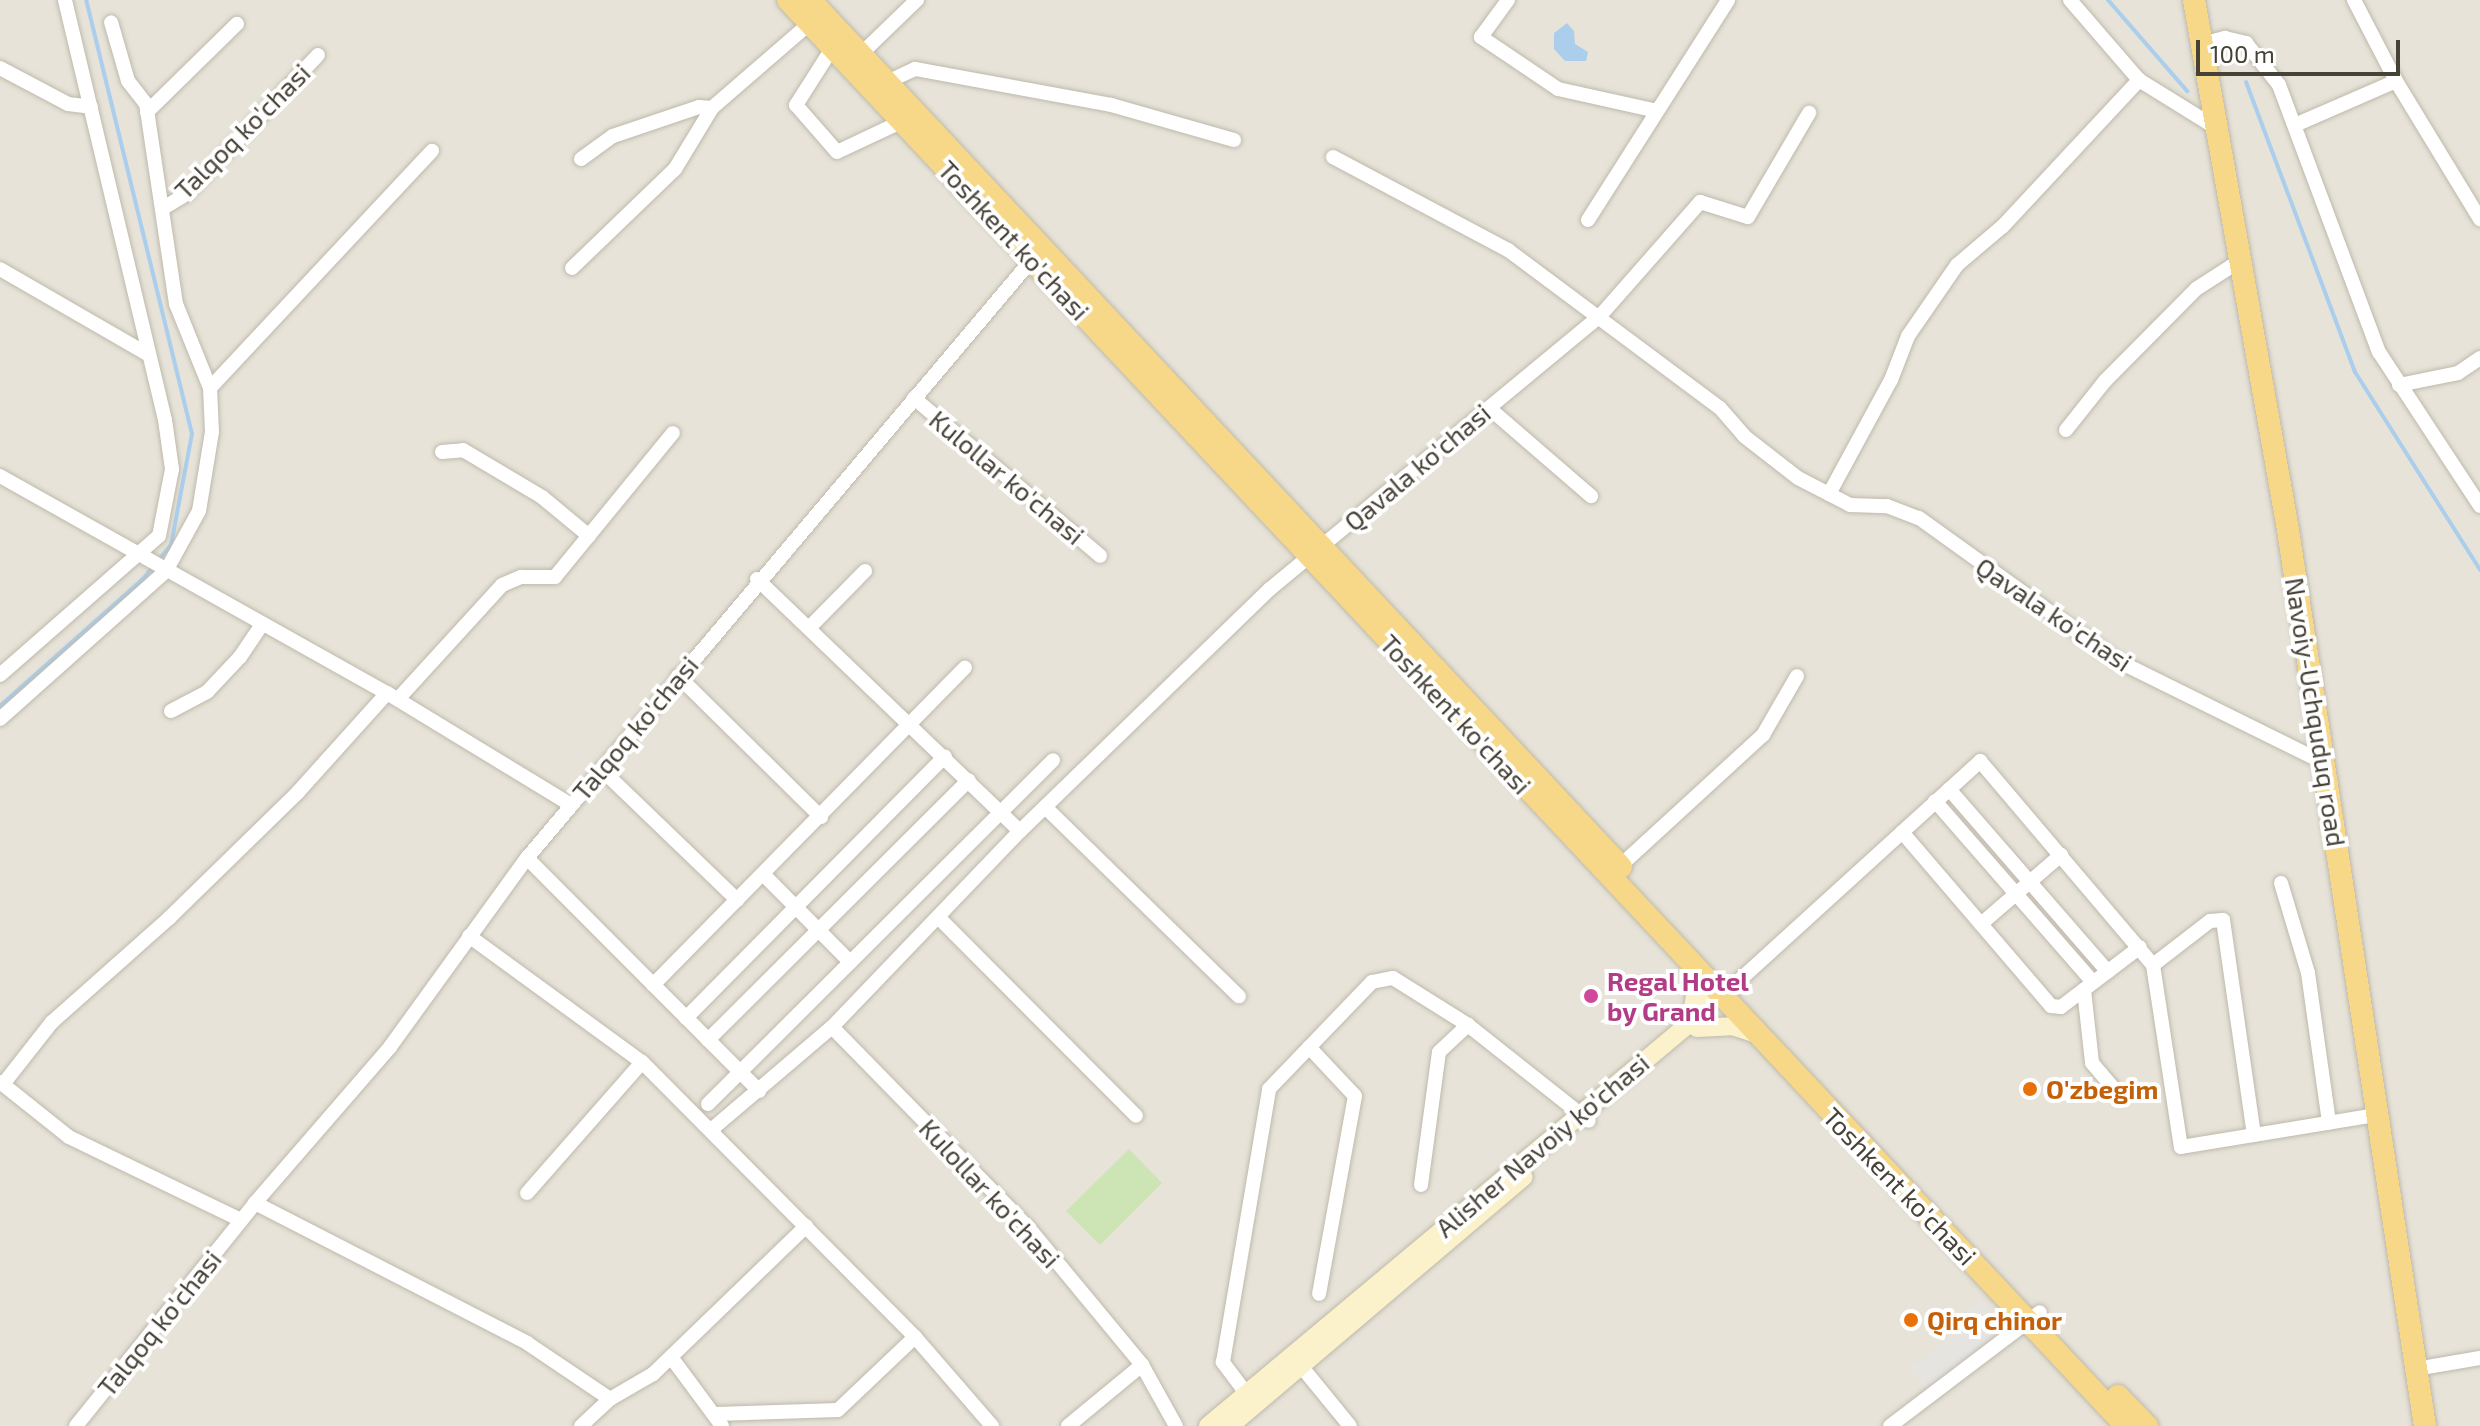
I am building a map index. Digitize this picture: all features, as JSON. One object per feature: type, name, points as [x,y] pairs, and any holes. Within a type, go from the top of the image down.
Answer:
[{"type":"highway","name":"Toshkent ko'chasi","points":[[788,0],[903,121],[1038,253]]},
{"type":"highway","name":"Toshkent ko'chasi","points":[[810,0],[1038,253],[1690,962],[1725,993],[2034,1316],[2126,1426]]},
{"type":"highway","name":"Navoiy-Uchquduq road","points":[[2194,0],[2241,260],[2324,763],[2425,1426]]},
{"type":"highway","name":"Toshkent ko'chasi","points":[[1315,551],[1620,866],[1756,1034],[2147,1426]]},
{"type":"main road","points":[[1690,962],[1696,988],[1694,1025],[1732,1026],[1756,1034]]},
{"type":"main road","name":"Alisher Navoiy ko'chasi","points":[[1208,1426],[1585,1117],[1694,1025],[1725,993]]},
{"type":"main road","name":"Alisher Navoiy ko'chasi","points":[[1230,1426],[1585,1117]]},
{"type":"street","points":[[0,675],[159,536],[172,469],[65,0]]},
{"type":"street","points":[[861,54],[917,0]]},
{"type":"street","points":[[1508,0],[1481,37],[1558,89],[1657,111]]},
{"type":"street","points":[[1588,220],[1728,0]]},
{"type":"street","points":[[2070,0],[2139,80],[2218,129]]},
{"type":"street","points":[[2354,0],[2396,81],[2480,219]]},
{"type":"street","points":[[0,719],[166,571],[199,511],[212,432],[210,388],[176,304],[165,207],[147,112],[128,81],[111,22]]},
{"type":"street","points":[[572,268],[675,169],[712,108],[810,23]]},
{"type":"street","points":[[147,112],[237,24]]},
{"type":"street","points":[[2202,44],[2225,38],[2246,43],[2279,85],[2360,309],[2399,385],[2480,506]]},
{"type":"street","points":[[833,47],[796,105],[837,152],[903,121]]},
{"type":"street","name":"Talqoq ko'chasi","points":[[165,207],[187,194],[318,55]]},
{"type":"street","points":[[0,68],[68,104],[91,107]]},
{"type":"street","points":[[887,82],[915,69],[1111,105],[1234,140]]},
{"type":"street","points":[[1829,494],[1891,380],[1908,336],[1957,265],[2003,226],[2139,80]]},
{"type":"street","points":[[2295,125],[2396,81]]},
{"type":"street","points":[[581,159],[613,136],[699,107],[712,108]]},
{"type":"street","points":[[1600,316],[1700,202],[1748,217],[1809,113]]},
{"type":"street","points":[[210,388],[432,151]]},
{"type":"street","name":"Qavala ko'chasi","points":[[1333,157],[1508,250],[1720,408],[1755,445],[1829,494],[1850,505],[1887,506],[1919,518],[2118,661],[2324,763]]},
{"type":"street","name":"Talqoq ko'chasi","points":[[76,1426],[255,1203],[390,1047],[527,858],[757,579],[1038,253]]},
{"type":"street","points":[[2066,430],[2105,381],[2196,289],[2241,260]]},
{"type":"street","points":[[0,269],[147,354]]},
{"type":"street","name":"Qavala ko'chasi","points":[[1315,551],[1600,316]]},
{"type":"street","points":[[2399,385],[2458,373],[2480,358]]},
{"type":"street","name":"Kulollar ko'chasi","points":[[914,398],[1100,556]]},
{"type":"street","points":[[1489,408],[1591,496]]},
{"type":"street","points":[[241,1220],[69,1137],[2,1082],[52,1022],[169,918],[502,585],[521,577],[555,577],[673,433]]},
{"type":"street","points":[[442,452],[463,450],[542,497],[589,536]]},
{"type":"street","points":[[0,476],[138,557],[392,696],[571,805]]},
{"type":"street","points":[[711,1130],[832,1027],[1020,831],[1315,551]]},
{"type":"street","points":[[809,628],[865,571]]},
{"type":"street","points":[[757,579],[913,725],[1020,831]]},
{"type":"street","points":[[171,711],[207,692],[240,657],[262,624]]},
{"type":"street","points":[[653,985],[913,725],[965,668]]},
{"type":"street","points":[[678,676],[821,817]]},
{"type":"street","points":[[1620,866],[1763,735],[1797,676]]},
{"type":"street","points":[[686,1018],[945,756]]},
{"type":"street","points":[[708,1104],[1053,760]]},
{"type":"street","points":[[1725,993],[1980,761],[2153,965],[2181,1147],[2377,1115]]},
{"type":"street","points":[[601,769],[737,900]]},
{"type":"street","points":[[708,1040],[969,780]]},
{"type":"street","points":[[1949,789],[2108,972]]},
{"type":"street","points":[[1935,801],[2016,894],[2089,986],[2092,1063],[2121,1097]]},
{"type":"street","points":[[1045,807],[1239,996]]},
{"type":"street","points":[[1902,832],[2051,1006],[2061,1007],[2140,947]]},
{"type":"street","points":[[1981,924],[2061,855]]},
{"type":"street","points":[[527,858],[759,1091]]},
{"type":"street","points":[[763,874],[850,962]]},
{"type":"street","points":[[2281,883],[2308,973],[2329,1123]]},
{"type":"street","points":[[939,918],[1136,1116]]},
{"type":"street","points":[[2153,965],[2210,921],[2223,920],[2254,1135]]},
{"type":"street","points":[[469,936],[642,1062],[711,1130],[728,1154],[806,1226],[915,1337],[992,1426]]},
{"type":"street","points":[[1246,1393],[1223,1362],[1269,1089],[1372,982],[1393,978],[1468,1025],[1585,1117]]},
{"type":"street","points":[[1421,1185],[1439,1052],[1468,1025]]},
{"type":"street","name":"Kulollar ko'chasi","points":[[832,1027],[1028,1227],[1142,1365],[1176,1426]]},
{"type":"street","points":[[1309,1047],[1355,1096],[1319,1294]]},
{"type":"street","points":[[527,1193],[642,1062]]},
{"type":"street","points":[[255,1203],[527,1343],[610,1399]]},
{"type":"street","points":[[581,1426],[610,1399],[653,1374],[806,1226]]},
{"type":"street","points":[[1890,1426],[1914,1420],[2034,1316]]},
{"type":"street","points":[[671,1357],[719,1420],[838,1410],[915,1337]]},
{"type":"street","points":[[2416,1369],[2480,1358]]},
{"type":"street","points":[[1068,1426],[1142,1365]]},
{"type":"street","points":[[1301,1366],[1350,1426]]},
{"type":"shaded area","points":[[0,0],[2480,0],[2480,1426],[0,1426]]},
{"type":"shaded area","points":[[1982,1300],[2005,1329],[1928,1391],[1910,1369],[1958,1331],[1953,1324]]},
{"type":"green space","points":[[1129,1149],[1162,1183],[1100,1245],[1066,1211]]},
{"type":"water","points":[[1567,23],[1574,31],[1575,44],[1588,52],[1586,61],[1565,61],[1554,49],[1554,33]]},
{"type":"waterway","points":[[0,706],[142,580],[171,545],[192,434],[86,0]]},
{"type":"waterway","points":[[2108,0],[2187,91]]},
{"type":"waterway","points":[[2246,82],[2355,372],[2480,570]]},
{"type":"place","name":"Regal Hotel by Grand","points":[[1591,996]]},
{"type":"place","name":"O'zbegim","points":[[2030,1089]]},
{"type":"place","name":"Qirq chinor","points":[[1911,1320]]}]
